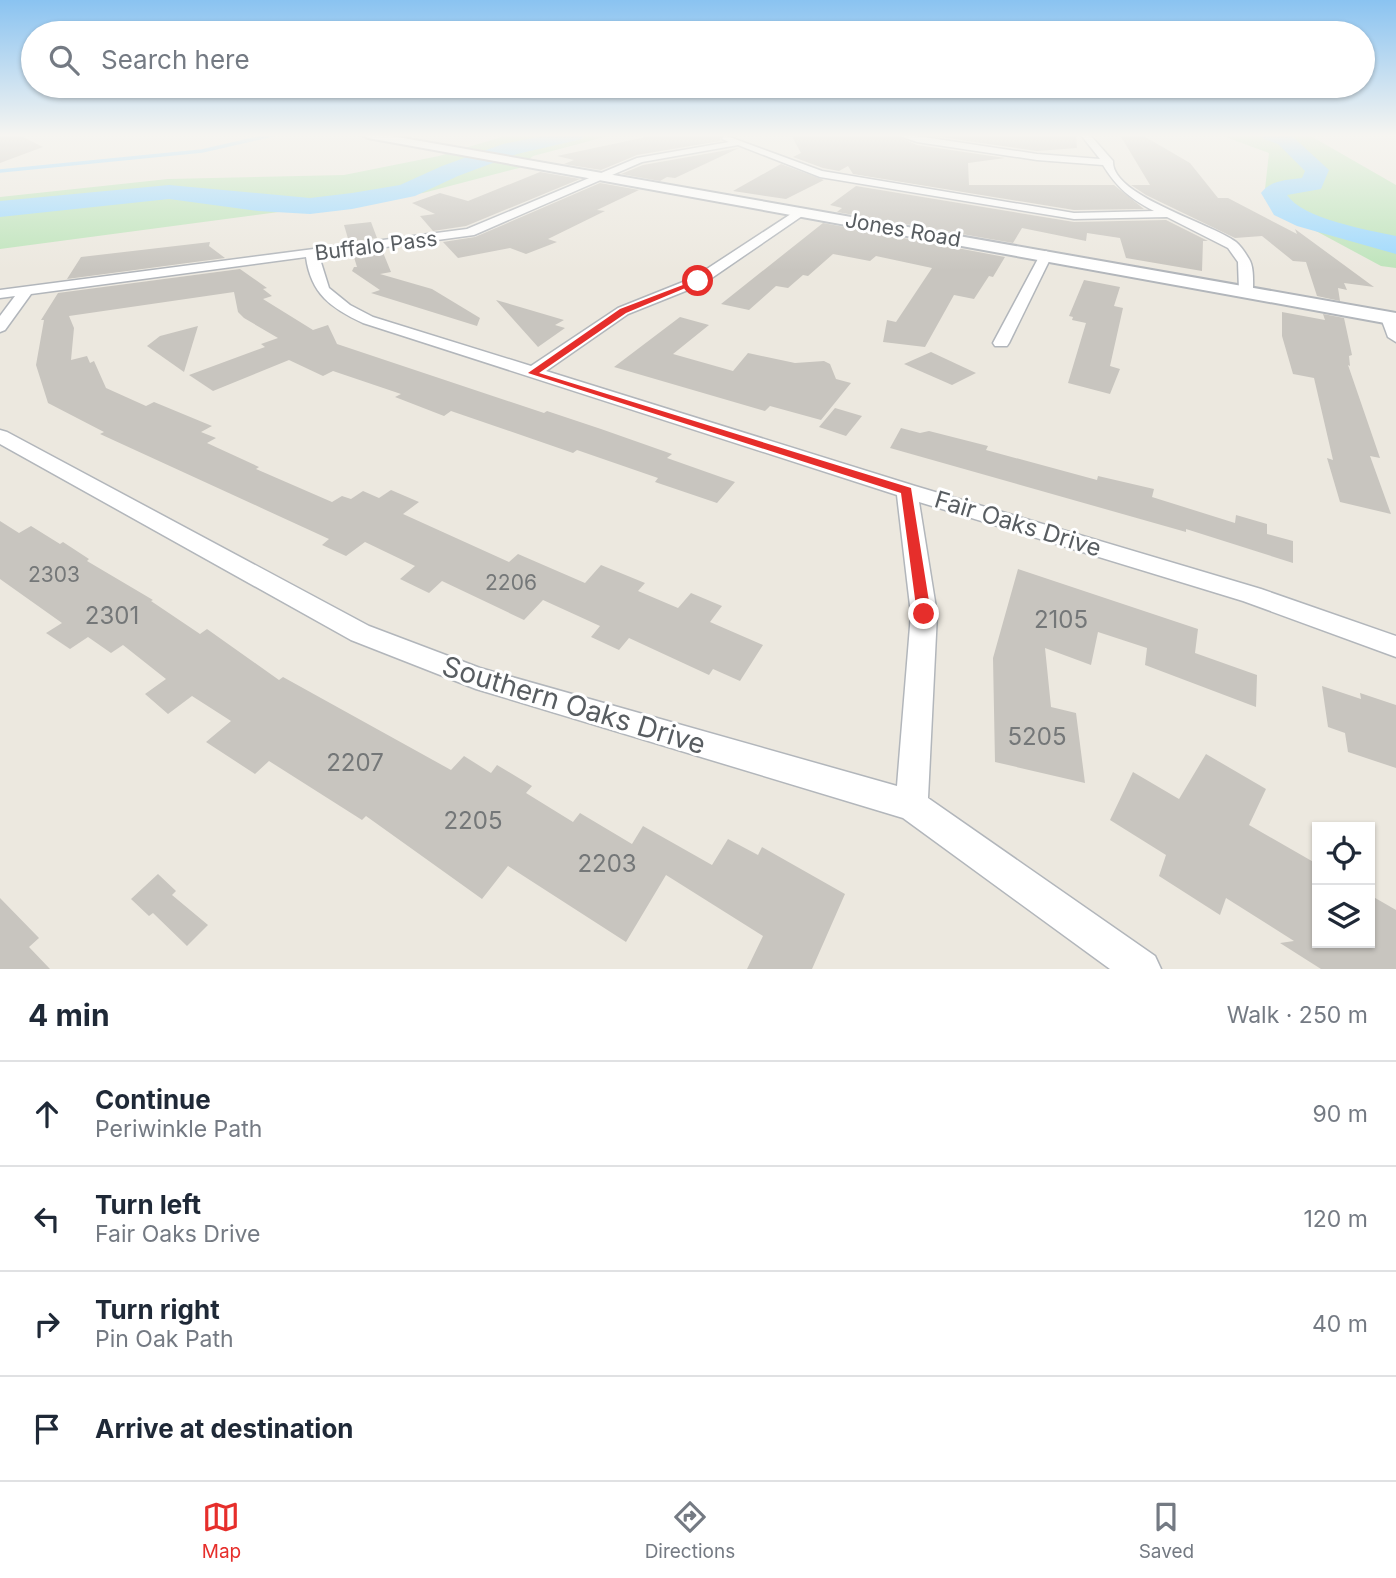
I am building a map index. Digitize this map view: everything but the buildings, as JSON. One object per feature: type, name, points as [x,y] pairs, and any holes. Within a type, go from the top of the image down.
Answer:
[{"type":"street","name":"Buffalo Pass","points":[[0,294],[470,232],[591,180]]},
{"type":"street","name":"Jones Road","points":[[624,180],[1246,291],[1394,324]]},
{"type":"street","points":[[853,180],[1074,216],[1170,214]]},
{"type":"street","points":[[1118,180],[1139,199],[1232,245],[1245,262],[1246,291]]},
{"type":"street","points":[[532,373],[623,311],[698,281],[801,212]]},
{"type":"street","name":"Fair Oaks Drive","points":[[312,254],[315,277],[320,288],[344,309],[391,329],[906,491],[1252,595],[1396,647]]},
{"type":"street","points":[[1001,343],[1046,255]]},
{"type":"street","points":[[0,327],[27,290]]},
{"type":"street","name":"Southern Oaks Drive","points":[[0,436],[360,634],[422,659],[522,692],[912,805],[1142,969]]},
{"type":"street","points":[[906,491],[924,614],[912,805]]},
{"type":"green space","points":[[157,180],[472,180],[423,193],[0,249],[0,197]]},
{"type":"green space","points":[[1266,180],[1388,180],[1396,185],[1396,268],[1381,266],[1277,210],[1264,198]]},
{"type":"waterway","points":[[0,209],[169,192],[258,203],[310,206],[406,191],[430,180]]},
{"type":"waterway","points":[[1313,180],[1312,184],[1279,189],[1273,193],[1283,209],[1307,220],[1396,245]]},
{"type":"route","points":[[698,281],[623,311],[532,373],[906,491],[924,614]]}]
